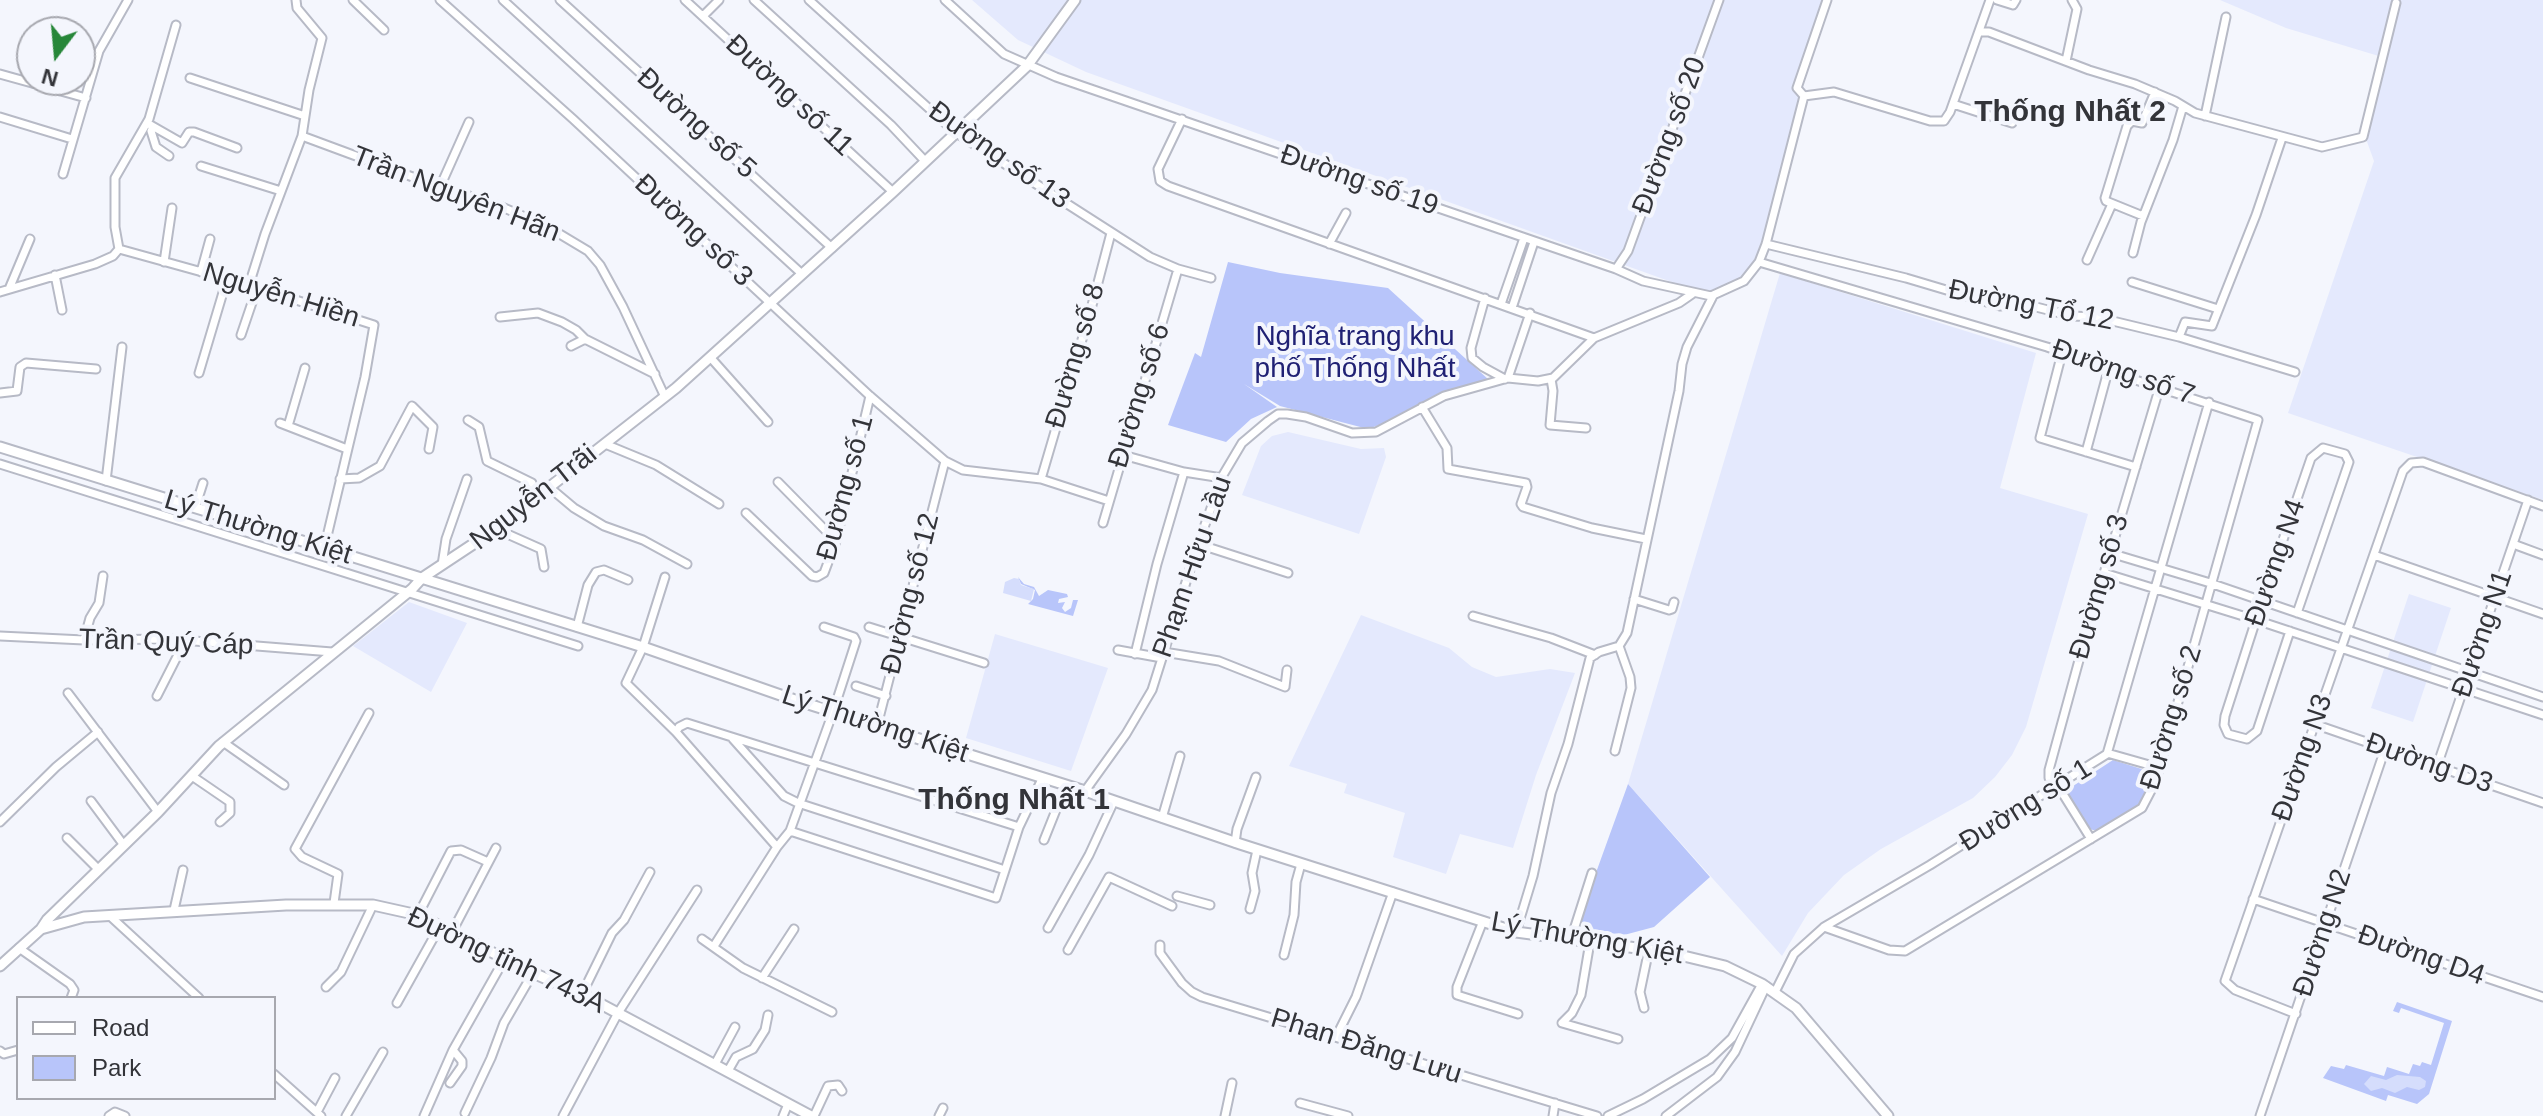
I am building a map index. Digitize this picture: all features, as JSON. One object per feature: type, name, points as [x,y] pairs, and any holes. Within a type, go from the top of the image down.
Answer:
[{"type":"main road","name":"Nguyễn Trãi","points":[[41,929],[223,742],[408,593],[422,578],[496,529],[665,397],[832,248],[1027,66],[1075,0]]},
{"type":"main road","name":"Lý Thường Kiệt","points":[[0,447],[643,647],[833,712],[1516,932],[1649,949],[1725,966],[1768,987],[1808,1019],[1888,1116]]},
{"type":"main road","name":"Đường tỉnh 743A","points":[[0,966],[41,929],[84,917],[334,903],[373,905],[418,915],[582,994],[812,1116]]},
{"type":"street","points":[[63,174],[99,51],[128,0]]},
{"type":"street","points":[[241,335],[281,191],[302,136],[322,38],[297,8],[296,0]]},
{"type":"street","points":[[353,0],[384,30]]},
{"type":"street","name":"Đường số 3","points":[[440,0],[585,130],[870,396],[945,461]]},
{"type":"street","points":[[503,0],[802,274]]},
{"type":"street","name":"Đường số 5","points":[[560,0],[832,248]]},
{"type":"street","name":"Đường số 11","points":[[685,0],[893,192]]},
{"type":"street","points":[[703,16],[719,0]]},
{"type":"street","points":[[754,0],[891,125],[925,161]]},
{"type":"street","name":"Đường số 13","points":[[809,0],[955,132],[1150,257],[1211,278]]},
{"type":"street","name":"Đường số 19","points":[[945,0],[1004,54],[1027,66],[1616,269],[1643,281],[1692,294],[1713,296]]},
{"type":"street","name":"Đường số 20","points":[[1616,269],[1628,251],[1719,0]]},
{"type":"street","points":[[1804,96],[1797,88],[1827,0]]},
{"type":"street","points":[[1804,96],[1834,92],[1937,122],[1944,121],[1990,0]]},
{"type":"street","points":[[1997,0],[2013,5],[2016,0]]},
{"type":"street","points":[[2066,61],[2077,9],[2072,0]]},
{"type":"street","points":[[1979,32],[1989,32],[2155,92],[2205,116],[2322,147],[2363,137],[2396,3]]},
{"type":"street","points":[[2205,116],[2226,17]]},
{"type":"street","points":[[0,292],[95,264],[113,256],[119,249],[115,227],[115,187],[120,166],[150,125],[176,25]]},
{"type":"street","points":[[0,74],[86,98]]},
{"type":"street","points":[[190,78],[305,116]]},
{"type":"street","points":[[2143,216],[2112,204],[2105,198],[2127,126],[2130,122],[2142,123],[2155,92]]},
{"type":"street","points":[[1516,932],[1533,876],[1551,793],[1568,744],[1590,658],[1619,646],[1627,633],[1687,347],[1713,296],[1744,281],[1759,262],[1804,96]]},
{"type":"street","points":[[1953,104],[2012,123]]},
{"type":"street","points":[[2133,253],[2143,216],[2183,106]]},
{"type":"street","points":[[0,117],[72,139]]},
{"type":"street","points":[[1182,119],[1158,169],[1160,181],[1216,205],[1594,338]]},
{"type":"street","points":[[440,187],[469,122]]},
{"type":"street","points":[[150,125],[182,143],[189,132],[194,132],[237,148]]},
{"type":"street","points":[[150,125],[156,147],[169,156]]},
{"type":"street","name":"Trần Nguyên Hãn","points":[[302,136],[502,207],[548,227],[588,251],[600,265],[623,307],[665,397]]},
{"type":"street","points":[[2179,337],[2185,322],[2212,326],[2256,215],[2282,138]]},
{"type":"street","points":[[201,166],[281,191]]},
{"type":"street","points":[[2087,260],[2112,204]]},
{"type":"street","points":[[164,262],[172,208]]},
{"type":"street","points":[[1329,244],[1346,213]]},
{"type":"street","name":"Đường số 8","points":[[1041,479],[1111,233]]},
{"type":"street","points":[[1501,304],[1524,238]]},
{"type":"street","points":[[9,289],[30,239]]},
{"type":"street","points":[[201,272],[210,239]]},
{"type":"street","points":[[1512,308],[1534,242]]},
{"type":"street","name":"Đường Tổ 12","points":[[1766,244],[1906,278],[2000,306],[2028,305],[2179,337],[2295,372]]},
{"type":"street","name":"Nguyễn Hiền","points":[[119,249],[253,286],[374,325],[365,377],[324,549]]},
{"type":"street","name":"Đường số 7","points":[[1759,262],[2062,353],[2108,371],[2256,418]]},
{"type":"street","name":"Đường số 6","points":[[1103,523],[1178,269]]},
{"type":"street","points":[[55,275],[62,310]]},
{"type":"street","points":[[199,373],[227,279]]},
{"type":"street","points":[[2132,282],[2218,309]]},
{"type":"street","points":[[1586,428],[1550,425],[1551,379],[1594,338],[1679,303],[1692,294]]},
{"type":"street","points":[[1485,298],[1471,348],[1472,358],[1507,379],[1530,313]]},
{"type":"street","points":[[500,317],[538,313],[576,330],[585,339],[655,374]]},
{"type":"street","points":[[571,346],[585,339]]},
{"type":"street","points":[[106,481],[122,347]]},
{"type":"street","points":[[2062,353],[2040,438],[2136,467]]},
{"type":"street","points":[[710,357],[768,422]]},
{"type":"street","points":[[0,393],[17,391],[22,364],[96,369]]},
{"type":"street","points":[[305,368],[284,424],[347,449]]},
{"type":"street","points":[[2086,452],[2108,371]]},
{"type":"street","name":"Phạm Hữu Lầu","points":[[1085,791],[1152,690],[1222,478],[1242,443],[1278,414],[1306,417],[1352,433],[1368,434],[1444,396],[1507,379],[1551,379]]},
{"type":"street","name":"Đường số 3","points":[[2058,786],[2049,778],[2049,770],[2160,386]]},
{"type":"street","name":"Đường số 1","points":[[746,513],[815,577],[826,571],[870,396]]},
{"type":"street","name":"Đường số 1","points":[[1768,987],[1794,954],[1824,927],[2058,786],[2107,753],[2209,402]]},
{"type":"street","points":[[340,479],[359,478],[380,466],[412,406],[433,427],[429,449]]},
{"type":"street","points":[[1422,407],[1447,448],[1448,469],[1526,483],[1523,507],[1592,528],[1646,539]]},
{"type":"street","name":"Đường số 2","points":[[1824,927],[1889,950],[1905,951],[2142,808],[2160,768],[2258,425],[2256,418]]},
{"type":"street","points":[[468,420],[479,427],[487,461],[532,483],[538,496]]},
{"type":"street","points":[[605,444],[656,465],[719,504]]},
{"type":"street","name":"Đường N4","points":[[2290,631],[2257,731],[2247,739],[2228,734],[2224,725],[2225,716],[2262,601],[2311,458],[2323,448],[2345,454],[2349,462],[2297,613]]},
{"type":"street","points":[[1123,455],[1184,472],[1222,478]]},
{"type":"street","points":[[945,461],[963,470],[1041,479],[1109,501]]},
{"type":"street","name":"Đường số 12","points":[[877,726],[945,461]]},
{"type":"street","name":"Đường N3","points":[[2296,1014],[2235,990],[2225,981],[2403,471],[2411,463],[2441,466],[2528,500]]},
{"type":"street","points":[[0,464],[578,646]]},
{"type":"street","points":[[1135,654],[1184,472]]},
{"type":"street","points":[[442,567],[446,539],[467,479]]},
{"type":"street","points":[[778,482],[836,541]]},
{"type":"street","points":[[195,508],[203,483]]},
{"type":"street","points":[[549,487],[574,508],[604,526],[643,540],[687,564]]},
{"type":"street","points":[[2528,500],[2543,506]]},
{"type":"street","name":"Đường N1","points":[[2437,766],[2528,500]]},
{"type":"street","points":[[496,529],[541,549],[544,567]]},
{"type":"street","points":[[1198,544],[1288,573]]},
{"type":"street","points":[[2513,544],[2543,555]]},
{"type":"street","points":[[2110,553],[2211,584],[2543,697]]},
{"type":"street","points":[[2374,555],[2543,614]]},
{"type":"street","points":[[577,627],[588,585],[596,572],[604,570],[628,580]]},
{"type":"street","points":[[2104,573],[2543,715]]},
{"type":"street","points":[[84,640],[90,618],[99,603],[103,576]]},
{"type":"street","points":[[665,577],[643,647],[626,683],[676,732],[777,847]]},
{"type":"street","points":[[1634,599],[1669,610],[1674,602]]},
{"type":"street","points":[[1473,616],[1551,638],[1595,655]]},
{"type":"street","points":[[714,946],[790,831],[798,803],[815,765],[856,641],[854,637],[824,627]]},
{"type":"street","points":[[869,627],[984,663]]},
{"type":"street","name":"Trần Quý Cáp","points":[[0,636],[84,640],[186,639],[332,652]]},
{"type":"street","points":[[157,696],[186,639]]},
{"type":"street","points":[[1615,751],[1631,688],[1619,646]]},
{"type":"street","points":[[1118,650],[1219,661],[1285,687],[1287,670]]},
{"type":"street","points":[[856,686],[886,696]]},
{"type":"street","points":[[68,693],[158,812]]},
{"type":"street","points":[[334,903],[338,874],[302,857],[295,849],[369,713]]},
{"type":"street","points":[[676,732],[687,723],[1019,827]]},
{"type":"street","name":"Đường D3","points":[[2314,724],[2543,803]]},
{"type":"street","points":[[0,822],[56,767],[98,732]]},
{"type":"street","points":[[732,738],[784,796],[798,803],[1005,870]]},
{"type":"street","points":[[223,742],[284,785]]},
{"type":"street","name":"Đường N2","points":[[2260,1116],[2385,749]]},
{"type":"street","points":[[2107,753],[2160,768]]},
{"type":"street","points":[[1162,818],[1180,756]]},
{"type":"street","points":[[192,776],[230,802],[230,813],[220,822]]},
{"type":"street","points":[[1235,843],[1256,777]]},
{"type":"street","points":[[790,831],[996,898],[1019,827],[1042,779]]},
{"type":"street","points":[[1044,840],[1066,785]]},
{"type":"street","points":[[2058,786],[2091,839]]},
{"type":"street","points":[[91,801],[123,844]]},
{"type":"street","points":[[1048,928],[1089,855],[1114,801]]},
{"type":"street","points":[[67,838],[98,869]]},
{"type":"street","points":[[452,932],[496,848]]},
{"type":"street","points":[[418,915],[451,851],[461,850],[488,862]]},
{"type":"street","points":[[1250,909],[1255,891],[1252,873],[1257,850]]},
{"type":"street","points":[[1284,955],[1294,915],[1296,882],[1301,864]]},
{"type":"street","points":[[174,910],[183,870]]},
{"type":"street","points":[[582,994],[612,933],[624,920],[650,872]]},
{"type":"street","points":[[1571,939],[1592,873]]},
{"type":"street","points":[[1068,950],[1109,877],[1172,906]]},
{"type":"street","points":[[567,1115],[618,1013],[697,890]]},
{"type":"street","points":[[1336,1037],[1356,997],[1393,892]]},
{"type":"street","points":[[1177,896],[1210,905]]},
{"type":"street","name":"Đường D4","points":[[2253,899],[2543,997]]},
{"type":"street","points":[[326,987],[341,972],[373,905]]},
{"type":"street","points":[[109,915],[197,996]]},
{"type":"street","points":[[1483,921],[1457,987],[1457,995],[1518,1014]]},
{"type":"street","points":[[397,1003],[440,926]]},
{"type":"street","points":[[762,978],[794,929]]},
{"type":"street","points":[[702,939],[728,959],[832,1012]]},
{"type":"street","points":[[1590,942],[1581,995],[1572,1013],[1562,1023],[1618,1039]]},
{"type":"street","name":"Phan Đăng Lưu","points":[[1160,945],[1160,953],[1192,992],[1289,1025],[1597,1116]]},
{"type":"street","points":[[19,948],[70,984],[74,990],[72,996]]},
{"type":"street","points":[[1644,1008],[1640,992],[1649,949]]},
{"type":"street","points":[[424,1116],[453,1050],[505,958]]},
{"type":"street","points":[[465,1113],[504,1023],[533,973]]},
{"type":"street","points":[[1608,1116],[1710,1059],[1732,1038],[1768,987]]},
{"type":"street","points":[[1666,1116],[1717,1077],[1735,1052],[1768,987]]},
{"type":"street","points":[[728,1071],[736,1057],[752,1051],[765,1030],[768,1015]]},
{"type":"street","points":[[715,1064],[735,1027]]},
{"type":"street","points":[[450,1083],[462,1066],[462,1061],[453,1050]]},
{"type":"street","points":[[346,1116],[383,1052]]},
{"type":"street","points":[[276,1076],[319,1114],[335,1078]]},
{"type":"street","points":[[1228,1115],[1232,1083]]},
{"type":"street","points":[[812,1116],[828,1086],[838,1085],[842,1091]]},
{"type":"street","points":[[1300,1103],[1348,1116]]},
{"type":"street","points":[[1553,1116],[1555,1103]]},
{"type":"street","points":[[783,1116],[788,1104]]},
{"type":"street","points":[[109,1116],[115,1112],[125,1116]]},
{"type":"shaded area","points":[[972,0],[1826,0],[1804,73],[1800,133],[1757,259],[1745,277],[1708,295],[1086,72],[1018,40]]},
{"type":"shaded area","points":[[2220,0],[2543,0],[2543,500],[2288,413],[2374,161],[2366,139],[2382,57],[2286,28]]},
{"type":"shaded area","points":[[1780,273],[2036,353],[2000,488],[2088,514],[2026,727],[2012,755],[1973,798],[1881,849],[1844,875],[1808,913],[1782,956],[1628,784]]},
{"type":"shaded area","points":[[1288,432],[1361,449],[1384,448],[1386,457],[1359,534],[1242,495],[1261,446],[1272,436]]},
{"type":"shaded area","points":[[1019,579],[1021,585],[1034,589],[1031,601],[1003,593],[1005,582]]},
{"type":"shaded area","points":[[2409,594],[2451,608],[2413,722],[2371,708]]},
{"type":"shaded area","points":[[409,602],[467,623],[431,692],[353,646]]},
{"type":"shaded area","points":[[1361,615],[1449,648],[1472,667],[1496,677],[1550,669],[1575,673],[1536,775],[1513,848],[1460,834],[1446,874],[1393,857],[1405,813],[1344,793],[1347,784],[1289,766]]},
{"type":"shaded area","points":[[995,634],[1108,668],[1071,771],[966,738]]},
{"type":"shaded area","points":[[2397,1075],[2420,1077],[2426,1081],[2425,1087],[2419,1090],[2407,1087],[2395,1093],[2382,1088],[2371,1091],[2364,1084],[2371,1076],[2386,1080]]},
{"type":"green space","name":"Nghĩa trang khu phố Thống Nhất","points":[[1228,262],[1280,273],[1388,288],[1489,380],[1428,400],[1401,417],[1368,429],[1280,406],[1244,384],[1277,407],[1251,419],[1226,442],[1168,425],[1195,353],[1201,357]]},
{"type":"green space","points":[[1018,577],[1024,584],[1034,587],[1039,596],[1048,590],[1067,594],[1068,597],[1059,599],[1058,603],[1065,602],[1062,608],[1065,612],[1071,608],[1073,600],[1078,600],[1073,616],[1028,604],[1035,590],[1021,584]]},
{"type":"green space","points":[[2113,760],[2148,771],[2151,779],[2140,805],[2099,830],[2093,830],[2088,828],[2068,793],[2070,788]]},
{"type":"green space","points":[[1628,784],[1710,877],[1654,927],[1624,935],[1576,928]]},
{"type":"green space","points":[[2397,1002],[2452,1021],[2429,1094],[2417,1104],[2388,1095],[2386,1101],[2323,1078],[2331,1066],[2344,1069],[2346,1065],[2384,1076],[2387,1067],[2409,1074],[2413,1064],[2420,1066],[2422,1062],[2431,1065],[2444,1023],[2401,1008],[2399,1013],[2393,1011]]},
{"type":"district","name":"Thống Nhất 2","points":[[2070,113]]},
{"type":"district","name":"Thống Nhất 1","points":[[1014,801]]}]
